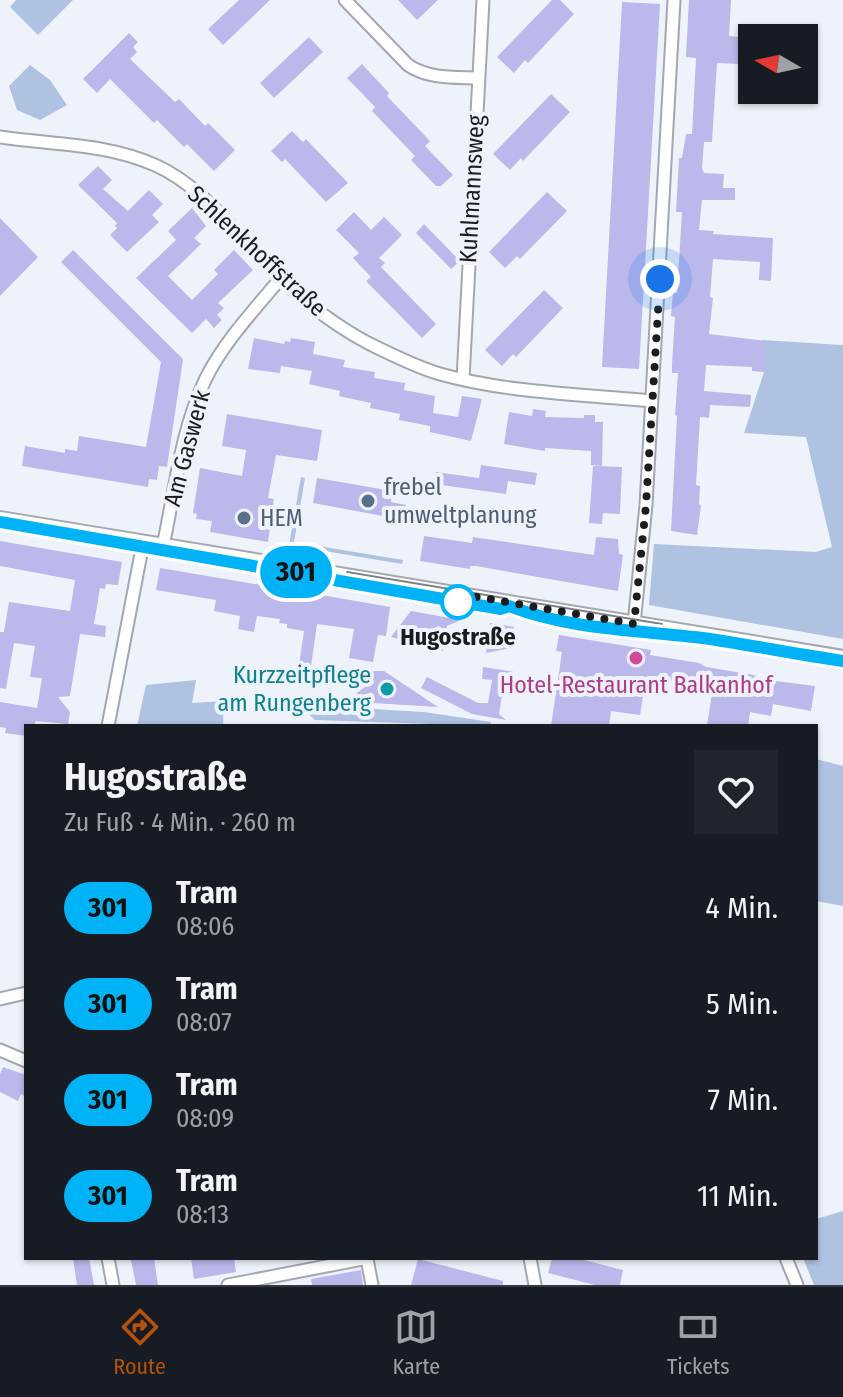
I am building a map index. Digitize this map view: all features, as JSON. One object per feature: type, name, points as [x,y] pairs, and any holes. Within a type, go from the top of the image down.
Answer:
[{"type":"main road","points":[[0,520],[843,659]]},
{"type":"street","points":[[345,0],[417,72],[478,78]]},
{"type":"street","name":"Kuhlmannsweg","points":[[463,379],[483,0]]},
{"type":"street","points":[[634,624],[646,505],[674,0]]},
{"type":"street","name":"Schlenkhoffstraße","points":[[0,137],[111,149],[158,166],[182,180],[209,203],[280,279],[326,317],[367,342],[438,373],[512,388],[651,401]]},
{"type":"street","name":"Am Gaswerk","points":[[163,546],[193,409],[206,376],[237,331],[280,279]]},
{"type":"street","points":[[108,724],[143,543]]},
{"type":"street","points":[[0,999],[24,993]]},
{"type":"street","points":[[0,1050],[24,1060]]},
{"type":"street","points":[[108,1260],[113,1285]]},
{"type":"street","points":[[228,1285],[358,1260]]},
{"type":"street","points":[[368,1260],[372,1285]]},
{"type":"street","points":[[531,1260],[539,1284]]},
{"type":"street","points":[[787,1260],[797,1285]]},
{"type":"shaded area","points":[[16,0],[73,0],[38,35],[10,7]]},
{"type":"shaded area","points":[[30,65],[50,80],[67,105],[40,120],[17,110],[9,86]]},
{"type":"shaded area","points":[[762,340],[843,345],[843,639],[649,605],[654,544],[816,552],[832,547],[806,437],[744,433],[764,372]]},
{"type":"shaded area","points":[[301,477],[305,478],[294,542],[403,560],[402,564],[289,545]]},
{"type":"shaded area","points":[[196,680],[192,703],[224,701],[223,724],[137,724],[146,685]]},
{"type":"shaded area","points":[[339,707],[424,712],[491,724],[315,720],[306,712]]},
{"type":"shaded area","points":[[818,760],[843,766],[843,906],[818,901]]},
{"type":"shaded area","points":[[843,1211],[843,1285],[814,1285],[804,1260],[818,1260],[818,1218]]},
{"type":"building","points":[[239,0],[270,0],[223,45],[208,29]]},
{"type":"building","points":[[398,0],[438,0],[417,20]]},
{"type":"building","points":[[552,0],[560,0],[574,14],[528,63],[525,60],[514,73],[497,57]]},
{"type":"building","points":[[689,0],[731,0],[729,36],[738,37],[738,64],[717,63],[712,142],[704,142],[702,168],[704,173],[724,174],[723,188],[735,188],[735,200],[702,200],[699,230],[714,231],[713,234],[773,238],[771,281],[759,280],[760,262],[713,259],[709,334],[766,341],[764,372],[752,371],[752,367],[706,365],[704,391],[751,395],[750,407],[710,405],[709,418],[700,417],[696,485],[700,486],[701,506],[697,535],[671,531],[678,373],[672,373],[675,317],[671,316],[673,292],[677,293],[682,212],[676,212],[679,158],[682,158],[686,134],[692,134],[696,58],[686,57]]},
{"type":"building","points":[[622,2],[660,4],[639,369],[602,367]]},
{"type":"building","points":[[129,33],[138,42],[133,47],[137,52],[130,59],[175,102],[179,99],[205,126],[208,123],[235,150],[214,171],[157,120],[154,123],[110,79],[97,93],[83,79]]},
{"type":"building","points":[[309,37],[323,52],[274,98],[260,83]]},
{"type":"building","points":[[362,64],[389,93],[387,96],[430,141],[425,146],[453,175],[441,186],[436,186],[411,160],[415,156],[372,111],[375,107],[347,78]]},
{"type":"building","points":[[551,94],[570,112],[523,161],[521,158],[510,170],[493,154]]},
{"type":"building","points":[[292,131],[303,142],[306,139],[348,183],[326,202],[285,159],[282,162],[271,151]]},
{"type":"building","points":[[98,166],[112,180],[103,189],[128,211],[149,190],[163,204],[152,215],[159,222],[127,252],[110,235],[117,228],[117,223],[78,185]]},
{"type":"building","points":[[547,192],[567,211],[520,259],[517,256],[505,268],[489,252]]},
{"type":"building","points":[[192,208],[206,226],[194,238],[201,244],[168,276],[192,300],[218,274],[214,270],[234,250],[253,270],[218,303],[224,308],[217,315],[222,320],[214,328],[206,319],[192,333],[136,278],[176,240],[168,231]]},
{"type":"building","points":[[354,212],[371,230],[384,217],[402,235],[379,258],[385,263],[381,267],[436,324],[422,338],[366,281],[371,277],[353,258],[359,253],[336,230]]},
{"type":"building","points":[[0,218],[38,257],[0,296]]},
{"type":"building","points":[[424,224],[460,261],[451,269],[416,233]]},
{"type":"building","points":[[73,250],[183,359],[167,467],[159,466],[157,480],[149,479],[148,487],[22,466],[25,446],[65,453],[65,449],[77,451],[79,436],[146,447],[161,362],[61,262]]},
{"type":"building","points":[[544,290],[563,308],[516,357],[513,354],[502,366],[485,350]]},
{"type":"building","points":[[254,338],[284,344],[291,338],[315,342],[313,354],[345,360],[343,367],[375,372],[374,378],[405,383],[404,390],[435,396],[433,413],[458,417],[462,396],[482,399],[471,441],[430,432],[430,426],[399,420],[400,414],[370,408],[371,403],[339,396],[340,391],[309,384],[312,371],[281,366],[280,373],[248,369]]},
{"type":"building","points":[[533,409],[546,411],[545,417],[584,418],[584,415],[595,415],[595,422],[603,422],[602,466],[591,465],[591,451],[545,448],[545,451],[504,444],[509,412],[532,416]]},
{"type":"building","points":[[227,414],[322,430],[317,461],[276,455],[268,498],[274,499],[268,542],[210,532],[212,521],[196,519],[197,514],[193,513],[200,468],[242,476],[246,450],[222,446]]},
{"type":"building","points":[[481,465],[537,473],[535,485],[508,481],[506,494],[434,484],[436,472],[479,478]]},
{"type":"building","points":[[593,466],[622,467],[620,514],[603,513],[602,524],[589,523]]},
{"type":"building","points":[[317,478],[392,491],[391,502],[406,505],[404,520],[313,503]]},
{"type":"building","points":[[424,536],[472,543],[473,537],[594,555],[596,537],[618,539],[619,554],[623,555],[618,591],[476,566],[470,566],[470,569],[420,561]]},
{"type":"building","points":[[0,541],[122,562],[118,585],[106,584],[105,589],[100,588],[94,624],[106,626],[105,637],[80,634],[70,696],[58,697],[70,712],[68,724],[35,721],[35,724],[24,724],[24,736],[5,733],[6,728],[0,727],[0,702],[37,708],[42,678],[30,677],[35,646],[14,643],[6,689],[0,688],[0,632],[4,632],[9,602],[70,611],[75,580],[0,566]]},
{"type":"building","points":[[160,568],[273,587],[273,590],[390,607],[386,636],[378,635],[373,662],[349,658],[354,629],[317,624],[311,666],[299,665],[304,631],[287,628],[287,624],[279,623],[280,619],[257,616],[254,632],[238,629],[240,616],[214,611],[216,600],[156,590]]},
{"type":"building","points":[[411,611],[461,620],[447,626],[443,651],[412,646],[412,643],[391,637]]},
{"type":"building","points":[[490,623],[514,627],[511,648],[486,653]]},
{"type":"building","points":[[559,635],[651,650],[650,655],[754,675],[760,679],[815,686],[811,711],[773,704],[771,716],[750,712],[748,724],[707,724],[713,687],[646,677],[640,715],[611,711],[609,724],[551,724],[562,652],[556,651]]},
{"type":"building","points":[[483,667],[514,672],[512,683],[505,682],[503,688],[499,714],[506,720],[472,714],[421,688],[427,677],[478,703],[488,703],[492,680],[482,679]]},
{"type":"building","name":"Kurzzeitpflege am Rungenberg","points":[[370,671],[384,671],[438,707],[356,702],[357,693],[369,684]]},
{"type":"building","points":[[3,1067],[24,1074],[24,1096],[21,1094],[18,1101],[0,1092]]},
{"type":"building","points":[[73,1260],[89,1260],[94,1285],[77,1285]]},
{"type":"building","points":[[131,1260],[154,1260],[158,1285],[136,1285]]},
{"type":"building","points":[[191,1260],[234,1260],[236,1272],[194,1279]]},
{"type":"building","points":[[418,1260],[503,1281],[503,1285],[411,1285]]},
{"type":"building","points":[[551,1260],[584,1260],[623,1270],[620,1285],[595,1285],[548,1273]]},
{"type":"building","points":[[361,1270],[363,1285],[312,1285],[311,1279]]},
{"type":"tram line","points":[[0,522],[501,609],[509,606],[580,625],[703,638],[843,661]]},
{"type":"tram line","name":"301","points":[[0,522],[282,569],[412,595],[501,609],[509,606],[532,615],[625,631],[702,638],[843,661]]},
{"type":"tram line","points":[[347,572],[662,624]]},
{"type":"place","name":"frebel umweltplanung","points":[[368,501]]},
{"type":"place","name":"HEM","points":[[244,518]]},
{"type":"place","name":"Hugostraße","points":[[458,602]]},
{"type":"place","name":"Hotel-Restaurant Balkanhof","points":[[636,658]]},
{"type":"place","name":"Kurzzeitpflege am Rungenberg","points":[[387,689]]},
{"type":"route","points":[[458,602],[448,592],[634,624],[646,505],[660,279]]}]
